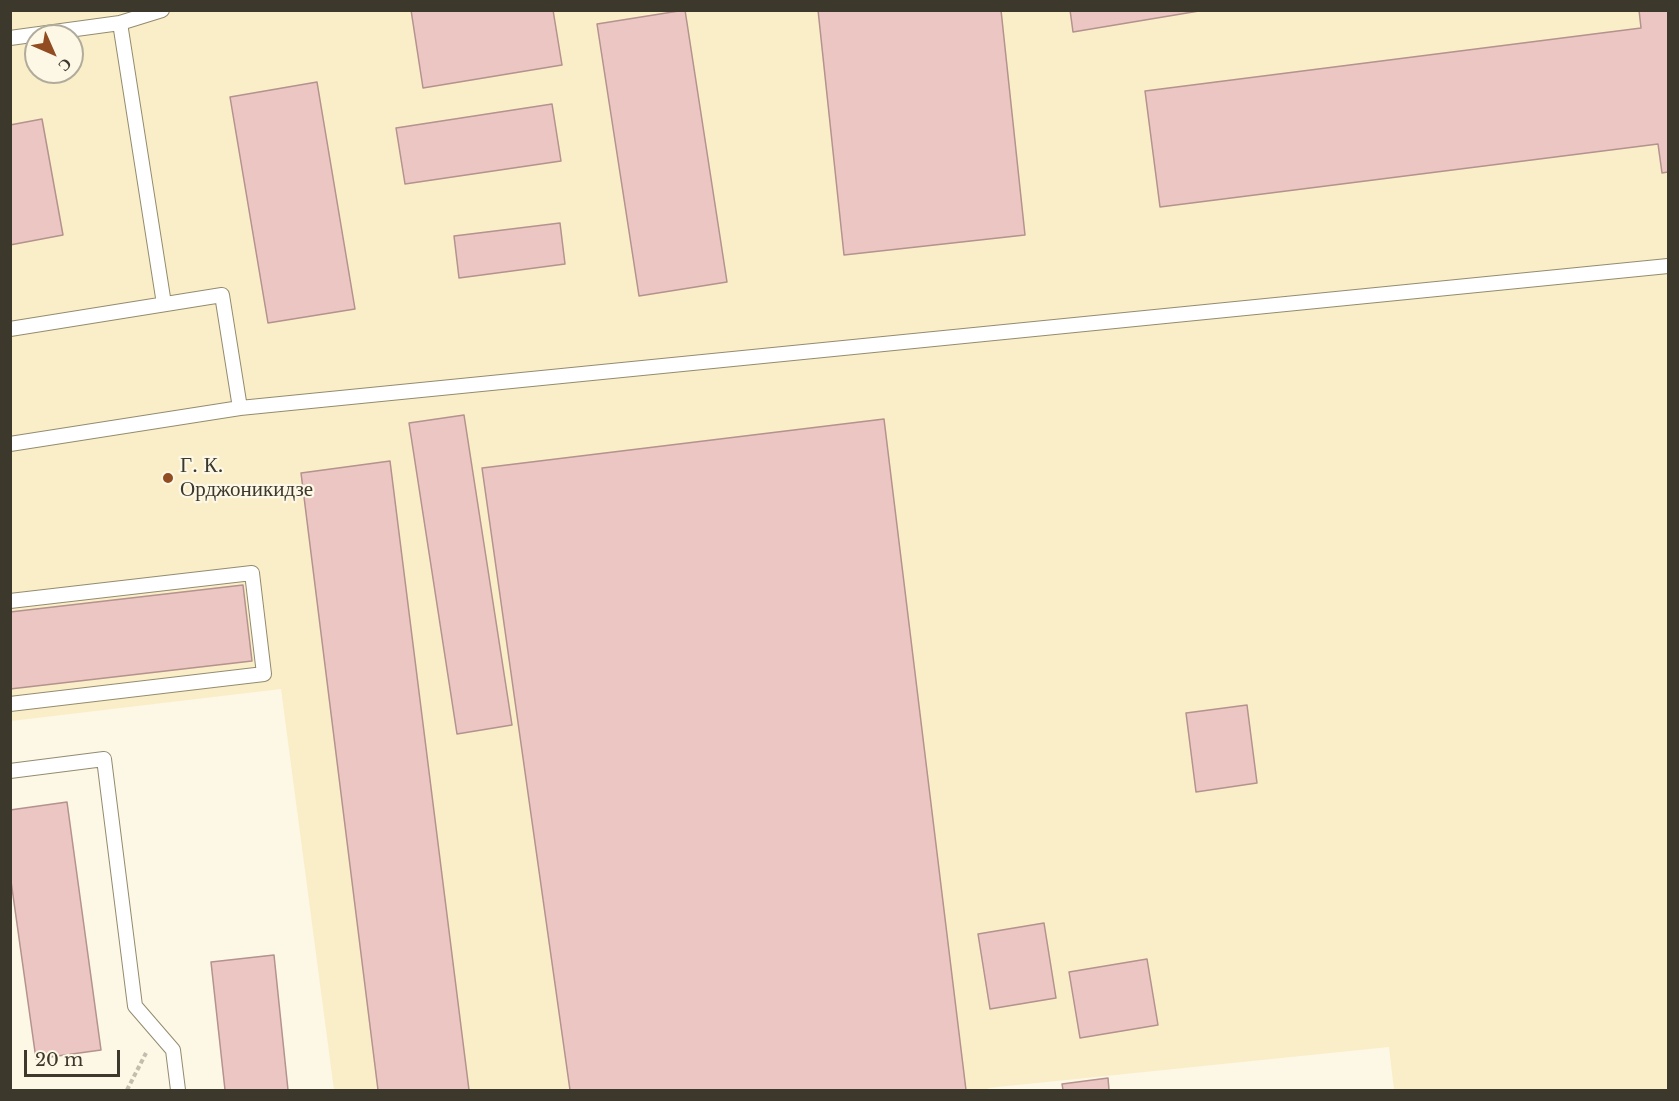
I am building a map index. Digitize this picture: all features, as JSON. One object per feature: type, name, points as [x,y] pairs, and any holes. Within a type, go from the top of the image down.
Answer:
[{"type":"lane","points":[[10,38],[120,23],[162,10]]},
{"type":"lane","points":[[120,23],[164,304]]},
{"type":"lane","points":[[10,444],[240,408],[1668,266]]},
{"type":"lane","points":[[10,328],[222,295],[240,408]]},
{"type":"lane","points":[[10,602],[252,573],[264,674],[10,704]]},
{"type":"lane","points":[[10,771],[104,759],[135,1006],[173,1050],[178,1090]]},
{"type":"path","points":[[127,1090],[156,1030]]},
{"type":"shaded area","points":[[10,11],[1668,11],[1668,1090],[1394,1090],[1389,1047],[988,1088],[988,1090],[334,1090],[281,689],[11,721]]},
{"type":"building","points":[[411,10],[553,10],[562,65],[423,88]]},
{"type":"building","points":[[685,10],[727,282],[639,296],[597,24]]},
{"type":"building","points":[[818,10],[1001,10],[1025,235],[844,255]]},
{"type":"building","points":[[1070,10],[1205,10],[1073,32]]},
{"type":"building","points":[[1639,10],[1668,10],[1668,172],[1662,173],[1658,144],[1160,207],[1145,91],[1641,28]]},
{"type":"building","points":[[317,82],[355,309],[268,323],[230,97]]},
{"type":"building","points":[[552,104],[561,161],[405,184],[396,128]]},
{"type":"building","points":[[42,119],[63,235],[10,245],[10,125]]},
{"type":"building","points":[[560,223],[565,264],[459,278],[454,236]]},
{"type":"building","points":[[464,415],[512,725],[457,734],[409,423]]},
{"type":"building","points":[[884,419],[966,1090],[570,1090],[482,468]]},
{"type":"building","points":[[390,461],[469,1090],[378,1090],[301,473]]},
{"type":"building","points":[[243,585],[252,661],[10,689],[10,612]]},
{"type":"building","points":[[1247,705],[1257,783],[1196,792],[1186,713]]},
{"type":"building","points":[[67,802],[101,1050],[36,1059],[10,874],[10,810]]},
{"type":"building","points":[[1044,923],[1056,998],[990,1009],[978,934]]},
{"type":"building","points":[[274,955],[288,1090],[225,1090],[211,962]]},
{"type":"building","points":[[1147,959],[1158,1025],[1080,1038],[1069,972]]},
{"type":"building","points":[[1108,1078],[1109,1090],[1063,1090],[1062,1084]]},
{"type":"place","name":"Г. К. Орджоникидзе","points":[[168,478]]}]
